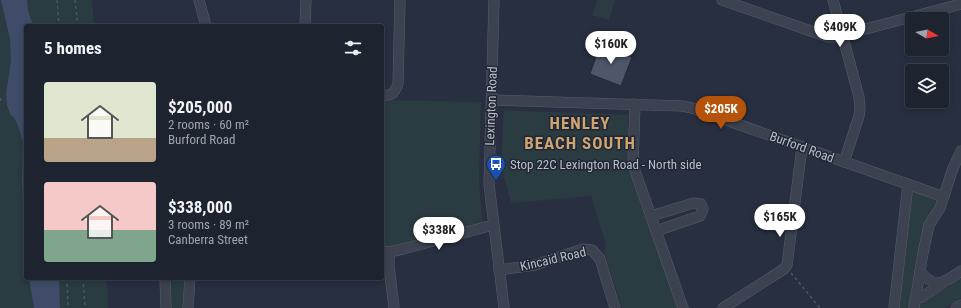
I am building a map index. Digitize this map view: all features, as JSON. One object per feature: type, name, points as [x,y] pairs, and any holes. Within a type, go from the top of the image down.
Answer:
[{"type":"street","points":[[199,0],[205,24]]},
{"type":"street","points":[[305,24],[306,0]]},
{"type":"street","points":[[384,95],[389,96],[395,92],[398,84],[400,0]]},
{"type":"street","name":"Lexington Road","points":[[494,0],[489,184],[504,308]]},
{"type":"street","points":[[722,0],[828,36],[835,37],[961,4]]},
{"type":"street","points":[[833,0],[859,96],[860,109],[844,162]]},
{"type":"street","name":"Burford Road","points":[[492,100],[635,104],[682,106],[692,108],[944,197]]},
{"type":"street","points":[[635,104],[633,164],[683,308]]},
{"type":"street","points":[[723,308],[788,265],[802,147]]},
{"type":"street","points":[[915,304],[923,253],[930,225],[940,208],[953,168],[961,151]]},
{"type":"street","points":[[894,308],[908,184]]},
{"type":"street","points":[[651,216],[694,203],[701,204],[703,209],[700,216],[656,231]]},
{"type":"street","points":[[394,308],[386,251],[403,249],[493,225]]},
{"type":"street","name":"Kincaid Road","points":[[499,270],[535,265],[583,249],[592,250],[600,259],[615,308]]},
{"type":"street","points":[[915,304],[922,297],[961,271]]},
{"type":"street","points":[[920,272],[932,282],[944,282]]},
{"type":"street","points":[[165,280],[166,308]]},
{"type":"street","points":[[188,308],[190,280]]},
{"type":"street","points":[[956,308],[961,304]]},
{"type":"path","points":[[57,0],[59,24]]},
{"type":"path","points":[[75,0],[78,24]]},
{"type":"path","points":[[0,98],[0,104]]},
{"type":"path","points":[[786,267],[820,308]]},
{"type":"path","points":[[67,280],[68,308]]},
{"type":"path","points":[[83,280],[85,308]]},
{"type":"shaded area","points":[[0,0],[92,0],[94,24],[24,24],[24,280],[107,280],[108,308],[0,308]]},
{"type":"shaded area","points":[[597,0],[615,0],[609,20],[592,15]]},
{"type":"shaded area","points":[[384,100],[481,102],[479,183],[483,225],[395,248],[384,247]]},
{"type":"shaded area","points":[[504,110],[628,115],[630,166],[679,308],[622,308],[604,252],[606,245],[591,196],[511,203],[501,165]]},
{"type":"shaded area","points":[[910,189],[937,199],[924,232],[915,265],[910,308],[897,308]]},
{"type":"shaded area","points":[[961,278],[961,298],[945,308],[918,308],[918,306]]},
{"type":"shaded area","points":[[170,280],[189,280],[186,308],[171,308]]},
{"type":"water","points":[[1,0],[27,0],[29,13],[33,24],[24,24],[24,219],[22,183],[23,141],[15,119],[10,114],[6,94],[11,60],[10,39]]},
{"type":"water","points":[[29,280],[59,280],[60,308],[34,308]]},
{"type":"building","points":[[600,45],[632,57],[621,86],[590,74]]},
{"type":"place","name":"Stop 22C Lexington Road - North side","points":[[496,181]]},
{"type":"district","name":"HENLEY BEACH SOUTH","points":[[580,133]]}]
